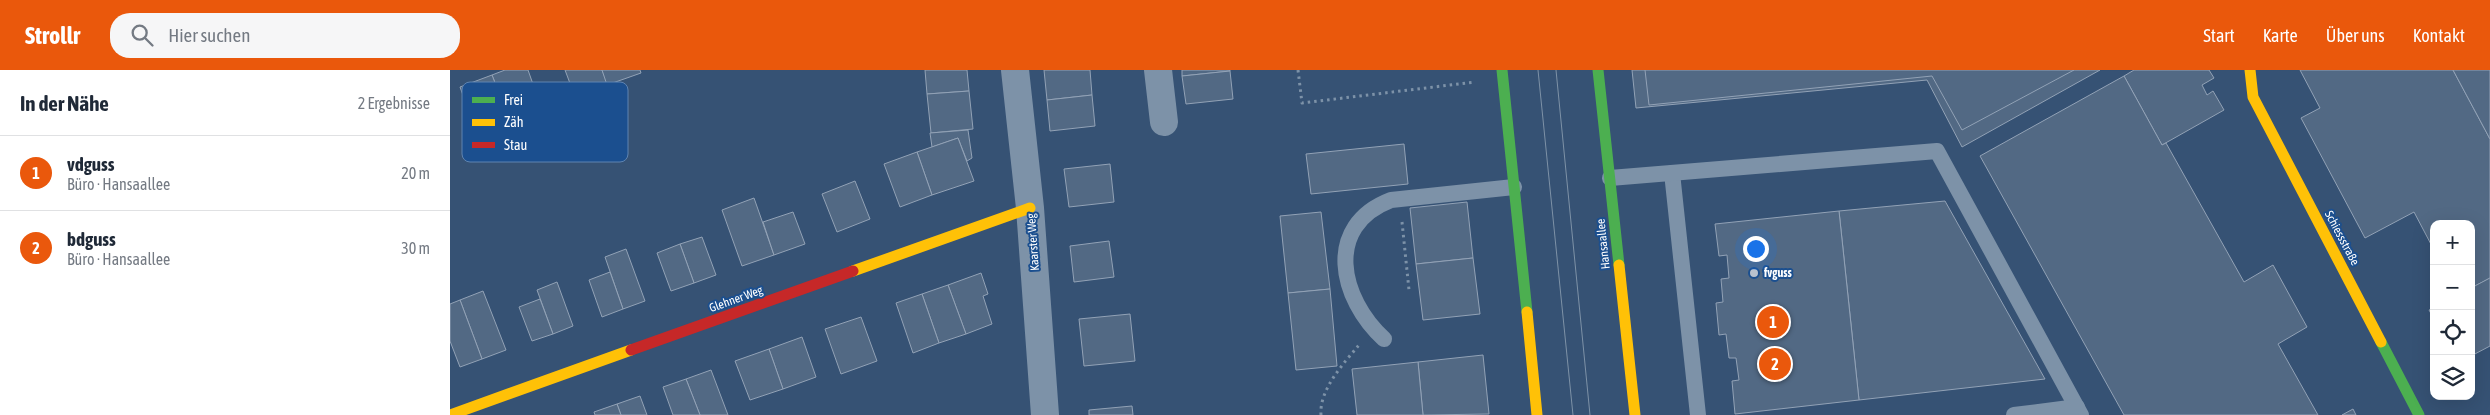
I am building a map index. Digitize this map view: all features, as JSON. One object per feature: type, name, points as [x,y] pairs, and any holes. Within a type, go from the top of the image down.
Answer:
[{"type":"street","name":"Kaarster Weg","points":[[1015,70],[1030,208],[1045,415]]},
{"type":"street","points":[[1158,70],[1164,122]]},
{"type":"street","name":"Hansaallee","points":[[1598,70],[1635,415]]},
{"type":"street","name":"Schiessstraße","points":[[2250,70],[2253,97],[2419,415]]},
{"type":"street","points":[[1503,74],[1536,415]]},
{"type":"street","name":"Glehner Weg","points":[[450,415],[1030,208]]},
{"type":"lane","points":[[1610,178],[1937,151],[2079,411],[2014,415]]},
{"type":"lane","points":[[1672,173],[1698,415]]},
{"type":"lane","points":[[1379,334],[1360,309],[1349,288],[1345,254],[1353,228],[1362,217],[1377,206],[1400,199],[1514,187]]},
{"type":"path","points":[[1298,70],[1302,102],[1503,74]]},
{"type":"path","points":[[1400,199],[1409,290]]},
{"type":"path","points":[[1321,415],[1320,403],[1327,386],[1379,334]]},
{"type":"building","points":[[505,70],[528,70],[532,82],[495,82],[492,75]]},
{"type":"building","points":[[565,70],[602,70],[607,82],[570,82]]},
{"type":"building","points":[[602,70],[640,70],[641,73],[616,82],[606,82]]},
{"type":"building","points":[[925,70],[967,70],[969,91],[927,94]]},
{"type":"building","points":[[1044,70],[1090,70],[1092,95],[1047,100]]},
{"type":"building","points":[[1182,70],[1230,70],[1230,71],[1182,76]]},
{"type":"building","points":[[1632,70],[2100,70],[1962,147],[1927,80],[1636,108]]},
{"type":"building","points":[[1645,70],[2074,70],[1962,130],[1932,76],[1649,105]]},
{"type":"building","points":[[2134,70],[2209,70],[2214,78],[2202,85],[2207,95],[2213,91],[2224,110],[2162,145],[2124,76]]},
{"type":"building","points":[[2300,70],[2453,70],[2490,139],[2490,278],[2475,286],[2475,220],[2430,220],[2430,242],[2414,212],[2365,238],[2301,118],[2320,108]]},
{"type":"building","points":[[2453,70],[2490,70],[2490,139]]},
{"type":"building","points":[[1230,71],[1233,99],[1186,104],[1182,76]]},
{"type":"building","points":[[492,75],[495,82],[473,82]]},
{"type":"building","points":[[2124,76],[2162,145],[2166,143],[2244,282],[2273,265],[2307,327],[2278,344],[2318,415],[2124,415],[1980,156]]},
{"type":"building","points":[[969,91],[973,129],[931,133],[927,94]]},
{"type":"building","points":[[1092,95],[1095,126],[1050,131],[1047,100]]},
{"type":"building","points":[[968,130],[972,158],[967,161],[958,138],[932,147],[930,133]]},
{"type":"building","points":[[958,138],[974,181],[932,195],[917,152]]},
{"type":"building","points":[[1404,144],[1408,184],[1311,194],[1306,154]]},
{"type":"building","points":[[917,152],[932,195],[900,207],[884,164]]},
{"type":"building","points":[[1110,164],[1114,202],[1069,207],[1064,169]]},
{"type":"building","points":[[855,181],[870,219],[837,232],[822,194]]},
{"type":"building","points":[[754,198],[774,255],[742,266],[722,210]]},
{"type":"building","points":[[1945,201],[2045,379],[1859,400],[1839,211]]},
{"type":"building","points":[[1467,202],[1473,258],[1416,264],[1410,208]]},
{"type":"building","points":[[1839,211],[1859,400],[1735,414],[1732,381],[1739,380],[1736,358],[1729,358],[1726,334],[1719,335],[1716,303],[1723,302],[1721,279],[1729,278],[1727,255],[1719,256],[1715,224]]},
{"type":"building","points":[[793,212],[805,244],[774,255],[763,222]]},
{"type":"building","points":[[1321,212],[1330,289],[1288,293],[1280,216]]},
{"type":"building","points":[[702,237],[716,275],[694,283],[680,244]]},
{"type":"building","points":[[1109,241],[1114,277],[1074,282],[1070,246]]},
{"type":"building","points":[[680,244],[694,283],[671,291],[657,253]]},
{"type":"building","points":[[626,249],[645,301],[623,309],[605,257]]},
{"type":"building","points":[[1473,258],[1480,314],[1423,320],[1416,264]]},
{"type":"building","points":[[610,272],[623,309],[602,317],[589,280]]},
{"type":"building","points":[[981,273],[988,294],[983,296],[992,324],[966,334],[948,285]]},
{"type":"building","points":[[2490,278],[2490,346],[2475,354],[2475,310],[2475,286]]},
{"type":"building","points":[[557,282],[573,326],[553,334],[537,290]]},
{"type":"building","points":[[948,285],[966,334],[939,343],[922,294]]},
{"type":"building","points":[[1330,289],[1337,366],[1296,370],[1288,293]]},
{"type":"building","points":[[483,291],[506,350],[482,359],[460,300]]},
{"type":"building","points":[[922,294],[939,343],[913,353],[896,303]]},
{"type":"building","points":[[540,299],[553,334],[532,341],[519,307]]},
{"type":"building","points":[[460,300],[482,359],[460,367],[450,341],[450,304]]},
{"type":"building","points":[[1130,314],[1135,361],[1084,366],[1079,319]]},
{"type":"building","points":[[861,317],[877,361],[841,374],[825,329]]},
{"type":"building","points":[[802,337],[816,377],[783,389],[769,349]]},
{"type":"building","points":[[769,349],[783,389],[750,400],[735,361]]},
{"type":"building","points":[[1483,355],[1489,414],[1423,415],[1418,362]]},
{"type":"building","points":[[1418,362],[1423,415],[1357,415],[1352,369]]},
{"type":"building","points":[[711,370],[728,415],[700,415],[686,379]]},
{"type":"building","points":[[686,379],[700,415],[673,415],[663,387]]},
{"type":"building","points":[[640,396],[647,415],[621,415],[617,404]]},
{"type":"building","points":[[617,404],[621,415],[595,415],[594,412]]},
{"type":"building","points":[[1132,406],[1133,415],[1089,415],[1089,410]]},
{"type":"building","points":[[2353,409],[2356,415],[2342,415]]},
{"type":"tram line","points":[[1538,70],[1573,415]]},
{"type":"tram line","points":[[1556,70],[1590,415]]},
{"type":"traffic: fast","points":[[1502,70],[1527,312]]},
{"type":"traffic: fast","points":[[1598,70],[1619,265]]},
{"type":"traffic: fast","points":[[2381,342],[2419,415]]},
{"type":"traffic: slow","points":[[2250,70],[2253,97],[2381,342]]},
{"type":"traffic: slow","points":[[853,271],[1030,208]]},
{"type":"traffic: slow","points":[[1619,265],[1635,415]]},
{"type":"traffic: slow","points":[[1527,312],[1537,415]]},
{"type":"traffic: slow","points":[[450,415],[631,350]]},
{"type":"traffic: jam","points":[[631,350],[853,271]]},
{"type":"place","name":"fvguss","points":[[1754,273]]},
{"type":"place","name":"vdguss","points":[[1773,322]]},
{"type":"place","name":"bdguss","points":[[1775,364]]}]
